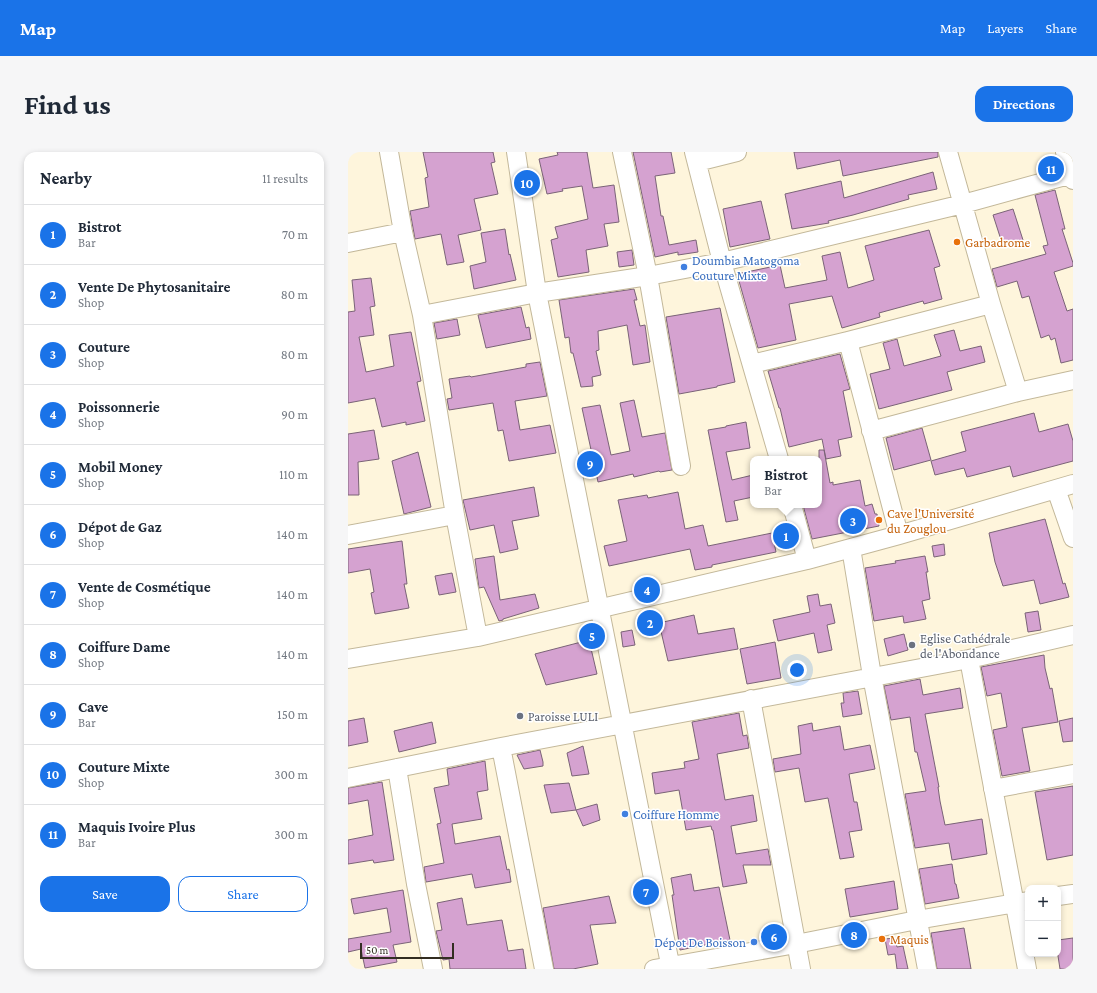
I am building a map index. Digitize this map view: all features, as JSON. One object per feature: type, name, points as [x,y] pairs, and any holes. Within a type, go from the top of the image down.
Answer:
[{"type":"street","points":[[389,152],[422,315],[455,515],[478,636]]},
{"type":"street","points":[[516,152],[537,293],[622,725],[665,968],[917,920],[1021,902]]},
{"type":"street","points":[[622,152],[648,276],[681,466]]},
{"type":"street","points":[[737,152],[696,157],[722,262],[778,456]]},
{"type":"street","points":[[948,152],[990,304],[1018,392]]},
{"type":"street","points":[[422,315],[537,293],[648,276],[722,262],[963,204],[1072,176],[1065,152]]},
{"type":"street","points":[[348,243],[404,232]]},
{"type":"street","points":[[752,364],[990,304]]},
{"type":"street","points":[[848,341],[899,535]]},
{"type":"street","points":[[871,431],[1018,392],[1073,380]]},
{"type":"street","points":[[348,659],[478,636],[807,560],[1065,487],[1073,538]]},
{"type":"street","points":[[793,508],[807,560]]},
{"type":"street","points":[[348,535],[455,515]]},
{"type":"street","points":[[851,548],[872,676],[927,969]]},
{"type":"street","points":[[348,778],[751,699],[969,659],[1073,635]]},
{"type":"street","points":[[969,659],[993,789],[1021,902],[1027,969]]},
{"type":"street","points":[[751,699],[796,944],[802,969]]},
{"type":"street","points":[[501,747],[544,969]]},
{"type":"street","points":[[397,768],[416,884],[433,969]]},
{"type":"street","points":[[993,789],[1073,774]]},
{"type":"street","points":[[1061,896],[1073,894]]},
{"type":"building","points":[[423,152],[493,152],[495,162],[491,163],[498,194],[474,199],[481,230],[458,235],[464,262],[447,265],[441,234],[415,239],[410,211],[429,207],[425,178],[428,177]]},
{"type":"building","points":[[557,152],[587,152],[593,188],[614,185],[619,222],[604,224],[608,246],[586,250],[589,272],[558,277],[551,240],[558,238],[555,227],[588,219],[582,186],[562,189],[563,191],[547,194],[539,159],[558,155]]},
{"type":"building","points":[[633,152],[671,152],[675,173],[655,176],[661,216],[663,216],[669,245],[696,240],[698,252],[678,255],[678,252],[655,257]]},
{"type":"building","points":[[794,152],[938,152],[938,157],[843,176],[840,160],[797,169]]},
{"type":"building","points":[[933,172],[937,189],[908,195],[909,199],[828,221],[829,223],[792,229],[785,194],[841,181],[844,198]]},
{"type":"building","points":[[1055,190],[1065,229],[1062,229],[1073,263],[1073,266],[1054,272],[1067,311],[1073,309],[1073,360],[1061,363],[1055,338],[1051,340],[1049,335],[1041,338],[1029,296],[1022,298],[1017,281],[997,287],[992,269],[1046,254],[1043,246],[1048,245],[1035,195]]},
{"type":"building","points":[[761,201],[770,239],[730,247],[723,209]]},
{"type":"building","points":[[1013,209],[1023,240],[1003,246],[993,215]]},
{"type":"building","points":[[505,229],[509,255],[510,254],[516,280],[474,289],[470,266],[486,262],[481,233]]},
{"type":"building","points":[[929,230],[940,266],[934,268],[942,299],[924,304],[923,301],[879,313],[880,317],[842,328],[832,296],[789,304],[796,340],[758,348],[737,274],[780,265],[785,288],[827,280],[822,256],[840,252],[848,288],[874,280],[865,246]]},
{"type":"building","points":[[632,250],[634,265],[619,267],[617,252]]},
{"type":"building","points":[[371,278],[375,306],[370,307],[374,335],[359,337],[366,372],[394,366],[389,335],[411,332],[421,381],[417,382],[425,421],[406,425],[406,422],[382,427],[375,398],[348,403],[348,312],[355,311],[352,280]]},
{"type":"building","points":[[634,289],[637,300],[634,300],[640,326],[645,325],[650,362],[633,365],[627,325],[598,331],[599,350],[596,351],[601,375],[592,377],[593,386],[581,387],[573,353],[571,353],[569,337],[565,338],[559,300]]},
{"type":"building","points":[[521,307],[526,328],[529,327],[531,339],[486,348],[478,315]]},
{"type":"building","points":[[720,308],[735,382],[679,394],[666,317]]},
{"type":"building","points":[[457,319],[460,335],[437,339],[434,323]]},
{"type":"building","points":[[954,330],[960,351],[981,346],[985,362],[947,372],[952,390],[879,409],[870,374],[890,369],[883,343],[897,339],[904,366],[941,356],[934,335]]},
{"type":"building","points":[[840,354],[850,389],[843,391],[852,437],[838,440],[841,456],[826,459],[822,439],[789,447],[780,408],[768,371]]},
{"type":"building","points":[[540,362],[547,396],[515,401],[520,430],[550,425],[556,453],[509,461],[503,430],[498,431],[493,403],[449,410],[447,399],[452,398],[449,379],[471,377],[526,367],[526,364]]},
{"type":"building","points":[[634,400],[642,437],[665,433],[672,470],[659,471],[634,477],[633,474],[598,482],[582,408],[600,405],[611,455],[630,451],[620,403]]},
{"type":"building","points":[[1034,413],[1039,432],[1068,424],[1073,441],[1073,461],[1013,477],[1010,466],[967,477],[964,468],[935,475],[931,461],[966,451],[961,432]]},
{"type":"building","points":[[746,422],[750,448],[726,452],[732,480],[750,476],[750,498],[734,501],[738,520],[726,522],[708,430]]},
{"type":"building","points":[[922,428],[931,460],[894,470],[886,438]]},
{"type":"building","points":[[374,430],[379,459],[358,462],[359,495],[348,495],[348,434]]},
{"type":"building","points":[[819,450],[824,450],[830,483],[833,482],[833,485],[860,480],[865,506],[872,504],[875,514],[877,514],[879,526],[812,539],[804,508],[822,508],[822,456],[819,456]]},
{"type":"building","points":[[418,452],[431,507],[404,514],[392,461]]},
{"type":"building","points":[[534,487],[539,516],[512,521],[518,549],[500,553],[494,525],[470,530],[463,500]]},
{"type":"building","points":[[678,492],[685,529],[703,525],[708,546],[772,533],[776,552],[695,570],[690,549],[609,566],[604,546],[627,541],[618,500],[647,495],[648,498]]},
{"type":"building","points":[[1045,519],[1063,584],[1065,583],[1069,597],[1040,604],[1034,580],[1003,586],[995,562],[989,533]]},
{"type":"building","points":[[402,541],[407,584],[404,584],[409,608],[375,614],[371,593],[374,592],[370,569],[348,573],[348,549]]},
{"type":"building","points":[[944,544],[945,555],[934,557],[932,546]]},
{"type":"building","points":[[494,556],[500,600],[535,594],[539,608],[499,621],[484,587],[479,588],[475,559]]},
{"type":"building","points":[[925,556],[930,599],[922,601],[926,619],[904,623],[903,616],[874,621],[865,568]]},
{"type":"building","points":[[452,573],[456,592],[439,595],[435,576]]},
{"type":"building","points":[[818,594],[820,606],[831,604],[835,623],[827,625],[832,650],[818,653],[814,633],[778,641],[773,620],[810,612],[807,596]]},
{"type":"building","points":[[1038,611],[1041,630],[1028,632],[1025,613]]},
{"type":"building","points":[[694,615],[698,634],[734,628],[738,649],[668,661],[659,623]]},
{"type":"building","points":[[632,630],[635,645],[623,647],[621,632]]},
{"type":"building","points":[[904,634],[908,650],[888,656],[884,639]]},
{"type":"building","points":[[589,640],[597,674],[546,685],[535,654]]},
{"type":"building","points":[[775,642],[781,678],[747,684],[740,649]]},
{"type":"building","points":[[1044,655],[1045,668],[1050,689],[1052,688],[1058,722],[1022,728],[1030,771],[1002,776],[993,730],[1007,727],[1001,693],[987,696],[981,667]]},
{"type":"building","points":[[920,679],[923,695],[960,688],[963,708],[925,714],[945,825],[982,819],[987,854],[952,860],[949,843],[915,848],[905,794],[926,791],[917,752],[915,752],[910,717],[891,720],[884,686]]},
{"type":"building","points":[[858,691],[862,714],[843,717],[841,703],[844,703],[843,693]]},
{"type":"building","points":[[739,713],[743,736],[747,735],[749,748],[717,754],[725,800],[753,795],[757,821],[731,826],[736,854],[768,849],[771,865],[743,865],[747,883],[723,887],[711,826],[686,830],[679,790],[655,794],[652,773],[685,768],[684,762],[699,759],[692,722]]},
{"type":"building","points":[[364,718],[368,742],[348,746],[348,721]]},
{"type":"building","points":[[1073,718],[1073,741],[1063,742],[1059,721]]},
{"type":"building","points":[[432,722],[436,743],[399,752],[394,731]]},
{"type":"building","points":[[812,723],[813,731],[840,726],[844,750],[870,745],[875,769],[849,774],[854,802],[857,802],[862,830],[849,832],[854,857],[840,859],[828,798],[805,802],[799,768],[775,772],[773,759],[801,754],[798,726]]},
{"type":"building","points":[[583,746],[589,774],[572,776],[567,753]]},
{"type":"building","points":[[540,750],[543,766],[524,769],[517,755]]},
{"type":"building","points":[[485,761],[488,790],[477,792],[482,819],[452,824],[455,844],[500,836],[511,882],[475,888],[472,874],[426,882],[424,867],[444,863],[437,824],[441,823],[434,788],[449,785],[447,769]]},
{"type":"building","points":[[382,782],[394,860],[374,863],[373,860],[348,864],[348,840],[373,835],[368,800],[348,804],[348,788]]},
{"type":"building","points":[[569,783],[576,810],[551,813],[544,785]]},
{"type":"building","points":[[1073,786],[1073,855],[1047,860],[1035,792]]},
{"type":"building","points":[[597,804],[600,820],[583,826],[576,810]]},
{"type":"building","points":[[952,864],[959,898],[925,904],[919,869]]},
{"type":"building","points":[[691,874],[694,891],[719,887],[730,940],[680,950],[671,878]]},
{"type":"building","points":[[894,881],[898,909],[850,917],[845,889]]},
{"type":"building","points":[[403,890],[411,942],[393,945],[397,962],[365,968],[361,949],[348,952],[348,939],[391,932],[387,908],[354,914],[351,899]]},
{"type":"building","points":[[609,896],[616,923],[590,925],[598,964],[573,969],[554,969],[543,908]]},
{"type":"building","points":[[462,898],[467,925],[502,920],[508,951],[523,949],[526,969],[450,969],[449,959],[443,960],[436,931],[442,930],[437,903]]},
{"type":"building","points":[[964,928],[971,969],[937,969],[931,933]]},
{"type":"building","points":[[895,938],[897,947],[903,946],[908,969],[897,969],[895,954],[888,955],[885,939]]},
{"type":"building","points":[[1073,938],[1073,969],[1060,969],[1058,957],[1061,957],[1061,940]]},
{"type":"place","name":"Maquis Ivoire Plus","points":[[1051,169]]},
{"type":"place","name":"Couture Mixte","points":[[527,183]]},
{"type":"place","name":"Garbadrome","points":[[957,242]]},
{"type":"place","name":"Doumbia Matogoma Couture Mixte","points":[[684,267]]},
{"type":"place","name":"Cave","points":[[590,464]]},
{"type":"place","name":"Cave l'Université du Zouglou","points":[[879,520]]},
{"type":"place","name":"Couture","points":[[853,521]]},
{"type":"place","name":"Bistrot","points":[[786,536]]},
{"type":"place","name":"Poissonnerie","points":[[647,590]]},
{"type":"place","name":"Vente De Phytosanitaire","points":[[650,623]]},
{"type":"place","name":"Mobil Money","points":[[592,636]]},
{"type":"place","name":"Eglise Cathédrale de l'Abondance","points":[[912,645]]},
{"type":"place","name":"Paroisse LULI","points":[[520,716]]},
{"type":"place","name":"Coiffure Homme","points":[[625,814]]},
{"type":"place","name":"Vente de Cosmétique","points":[[646,892]]},
{"type":"place","name":"Coiffure Dame","points":[[854,935]]},
{"type":"place","name":"Dépot de Gaz","points":[[774,937]]},
{"type":"place","name":"Maquis","points":[[882,939]]},
{"type":"place","name":"Dépot De Boisson","points":[[754,942]]}]
